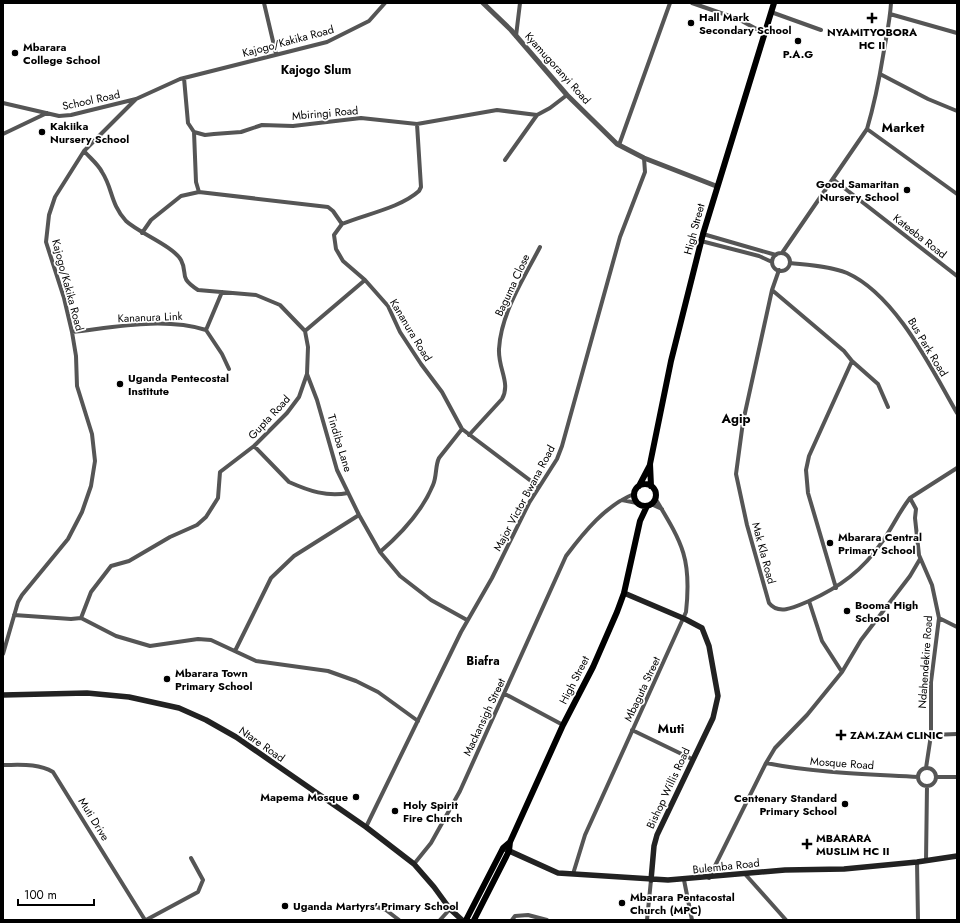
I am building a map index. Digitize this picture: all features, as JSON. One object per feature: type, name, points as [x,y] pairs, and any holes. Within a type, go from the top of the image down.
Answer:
[{"type":"main road","name":"High Street","points":[[650,486],[650,464],[671,361],[702,237],[716,186],[774,3]]},
{"type":"main road","name":"High Street","points":[[639,486],[650,464]]},
{"type":"main road","points":[[642,484],[650,486],[655,491],[655,498],[649,505],[638,503],[634,494],[639,486],[642,484]]},
{"type":"main road","name":"High Street","points":[[638,503],[640,522]]},
{"type":"main road","name":"High Street","points":[[474,920],[509,852],[510,842],[563,725],[593,667],[624,593],[640,522],[649,505]]},
{"type":"main road","name":"Bishop Willis Road","points":[[624,593],[685,619],[704,631],[711,657],[718,696],[712,718],[657,835],[654,846],[651,880]]},
{"type":"main road","name":"Ntare Road","points":[[3,694],[87,693],[129,697],[178,708],[206,720],[236,738],[366,827],[414,864],[434,887],[450,909],[462,920]]},
{"type":"main road","name":"High Street","points":[[466,920],[503,848],[510,842]]},
{"type":"main road","name":"Bulemba Road","points":[[503,848],[551,871],[651,880],[684,880],[745,874],[844,869],[926,861],[957,856]]},
{"type":"street","points":[[264,3],[276,54]]},
{"type":"street","name":"Kajogo/Kakika Road","points":[[3,654],[10,634],[14,615],[22,595],[68,539],[82,512],[91,486],[95,461],[95,447],[88,417],[77,386],[76,356],[72,332],[64,298],[46,242],[49,214],[55,198],[84,151],[136,99],[184,78],[327,42],[363,25],[386,3]]},
{"type":"street","name":"Kyamugoranyi Road","points":[[483,3],[516,36],[567,95],[619,145],[644,158],[716,186]]},
{"type":"street","points":[[516,36],[520,3]]},
{"type":"street","points":[[619,145],[670,3]]},
{"type":"street","points":[[692,3],[738,19],[764,33]]},
{"type":"street","points":[[702,237],[776,255],[782,253],[834,180],[867,129],[880,74],[890,14],[890,3]]},
{"type":"street","points":[[771,12],[821,30]]},
{"type":"street","points":[[890,14],[957,33]]},
{"type":"street","points":[[880,74],[928,99],[957,110]]},
{"type":"street","points":[[184,78],[188,123],[194,132],[196,182],[199,192]]},
{"type":"street","points":[[505,160],[537,115],[550,108],[567,95]]},
{"type":"street","name":"School Road","points":[[3,103],[59,116],[71,115],[136,99]]},
{"type":"street","name":"Mbiringi Road","points":[[194,132],[205,135],[241,132],[262,125],[292,126],[361,118],[417,124],[497,110],[537,115]]},
{"type":"street","points":[[3,134],[47,113]]},
{"type":"street","points":[[142,233],[151,220],[181,196],[199,192],[328,207],[333,211],[342,224],[359,216],[377,212],[419,191],[421,187],[417,124]]},
{"type":"street","points":[[867,129],[957,194]]},
{"type":"street","points":[[84,151],[102,171],[113,203],[125,220],[175,254],[181,260],[184,278],[190,285],[198,290],[263,297],[280,305],[305,331],[365,280]]},
{"type":"street","name":"Major Victor Bwana Road","points":[[366,827],[467,620],[490,580],[526,508],[557,459],[562,446],[619,242],[645,172],[644,158]]},
{"type":"street","name":"Kateeba Road","points":[[834,180],[957,276]]},
{"type":"street","name":"Kananura Road","points":[[342,224],[334,235],[336,249],[343,262],[365,280],[388,306],[400,332],[442,392],[462,429],[539,487]]},
{"type":"street","points":[[702,237],[760,256],[772,262],[775,268],[779,270],[786,269],[790,264],[788,257],[782,253]]},
{"type":"street","name":"Baguma Close","points":[[469,435],[502,399],[506,392],[506,384],[498,358],[503,324],[510,305],[540,247]]},
{"type":"street","points":[[772,262],[776,255]]},
{"type":"street","name":"Bus Park Road","points":[[790,264],[821,267],[846,273],[859,280],[892,308],[907,327],[957,413]]},
{"type":"street","name":"Mak Kla Road","points":[[779,270],[772,290],[742,422],[736,474],[747,525],[769,603],[772,607],[786,609],[809,602]]},
{"type":"street","points":[[772,290],[844,351],[852,361],[878,384],[888,407]]},
{"type":"street","points":[[222,292],[206,330],[222,354],[229,369]]},
{"type":"street","name":"Kananura Link","points":[[72,332],[167,324],[187,324],[206,330]]},
{"type":"street","name":"Gupta Road","points":[[81,618],[91,592],[110,566],[129,561],[170,537],[198,524],[206,517],[218,498],[220,472],[254,446],[287,413],[299,397],[307,374],[309,360],[305,331]]},
{"type":"street","points":[[836,588],[808,493],[806,470],[809,456],[852,361]]},
{"type":"street","name":"Tindiba Lane","points":[[307,374],[317,400],[337,470],[359,515],[380,552],[400,576],[431,600],[467,620]]},
{"type":"street","points":[[380,552],[402,532],[422,506],[434,482],[436,463],[462,429]]},
{"type":"street","points":[[254,446],[289,482],[325,495],[348,493]]},
{"type":"street","points":[[842,672],[822,641],[809,602],[850,579],[869,561],[910,498],[957,468]]},
{"type":"street","name":"Mackansigh Street","points":[[414,864],[431,843],[450,808],[504,694],[566,556],[588,530],[621,500],[634,494]]},
{"type":"street","name":"Mbaguta Street","points":[[573,874],[585,834],[632,730],[685,619],[688,595],[687,565],[679,539],[655,498]]},
{"type":"street","name":"Ndahendekire Road","points":[[910,498],[916,509],[915,518],[920,559],[932,585],[938,618],[931,682],[931,734],[926,768]]},
{"type":"street","points":[[621,500],[638,503]]},
{"type":"street","points":[[649,505],[662,509]]},
{"type":"street","points":[[235,651],[271,578],[294,556],[359,515]]},
{"type":"street","points":[[709,878],[766,763],[775,748],[807,715],[842,672],[861,640],[910,576],[920,559]]},
{"type":"street","points":[[14,615],[71,619],[81,618],[116,636],[150,646],[198,638],[211,640],[256,662],[328,671],[356,681],[378,692],[418,721]]},
{"type":"street","points":[[938,618],[957,627]]},
{"type":"street","points":[[504,694],[563,725]]},
{"type":"street","points":[[632,730],[692,759]]},
{"type":"street","points":[[931,734],[957,734]]},
{"type":"street","name":"Mosque Road","points":[[766,763],[787,767],[844,773],[918,777]]},
{"type":"street","name":"Muti Drive","points":[[3,765],[34,766],[46,768],[53,772],[146,920]]},
{"type":"street","points":[[926,768],[933,769],[937,777],[933,784],[928,786],[922,784],[918,777],[920,772],[926,768]]},
{"type":"street","points":[[937,777],[957,777]]},
{"type":"street","points":[[926,861],[928,786]]},
{"type":"street","points":[[146,920],[198,892],[203,880],[191,858]]},
{"type":"street","points":[[917,862],[918,920]]},
{"type":"street","points":[[745,874],[786,920]]},
{"type":"street","points":[[647,920],[651,880]]},
{"type":"street","points":[[684,880],[692,920]]},
{"type":"street","points":[[374,906],[386,910],[399,920]]},
{"type":"street","points":[[440,920],[450,909]]},
{"type":"street","points":[[512,920],[515,916],[528,915],[547,920]]},
{"type":"place","name":"NYAMITYOBORA HC II","points":[[872,18]]},
{"type":"place","name":"Hall Mark Secondary School","points":[[691,23]]},
{"type":"place","name":"P.A.G","points":[[798,41]]},
{"type":"place","name":"Mbarara College School","points":[[15,53]]},
{"type":"place","name":"Kakiika Nursery School","points":[[42,132]]},
{"type":"place","name":"Good Samaritan Nursery School","points":[[907,190]]},
{"type":"place","name":"Uganda Pentecostal Institute","points":[[120,384]]},
{"type":"place","name":"Mbarara Central Primary School","points":[[830,543]]},
{"type":"place","name":"Booma High School","points":[[847,611]]},
{"type":"place","name":"Mbarara Town Primary School","points":[[167,679]]},
{"type":"place","name":"ZAM.ZAM CLINIC","points":[[841,735]]},
{"type":"place","name":"Mapema Mosque","points":[[356,797]]},
{"type":"place","name":"Centenary Standard Primary School","points":[[845,804]]},
{"type":"place","name":"Holy Spirit Fire Church","points":[[395,811]]},
{"type":"place","name":"MBARARA MUSLIM HC II","points":[[807,844]]},
{"type":"place","name":"Mbarara Pentacostal Church (MPC)","points":[[622,903]]},
{"type":"place","name":"Uganda Martyrs' Primary School","points":[[285,906]]},
{"type":"district","name":"Kajogo Slum","points":[[316,70]]},
{"type":"district","name":"Market","points":[[903,127]]},
{"type":"district","name":"Agip","points":[[736,418]]},
{"type":"district","name":"Biafra","points":[[483,661]]},
{"type":"district","name":"Muti","points":[[671,728]]}]
